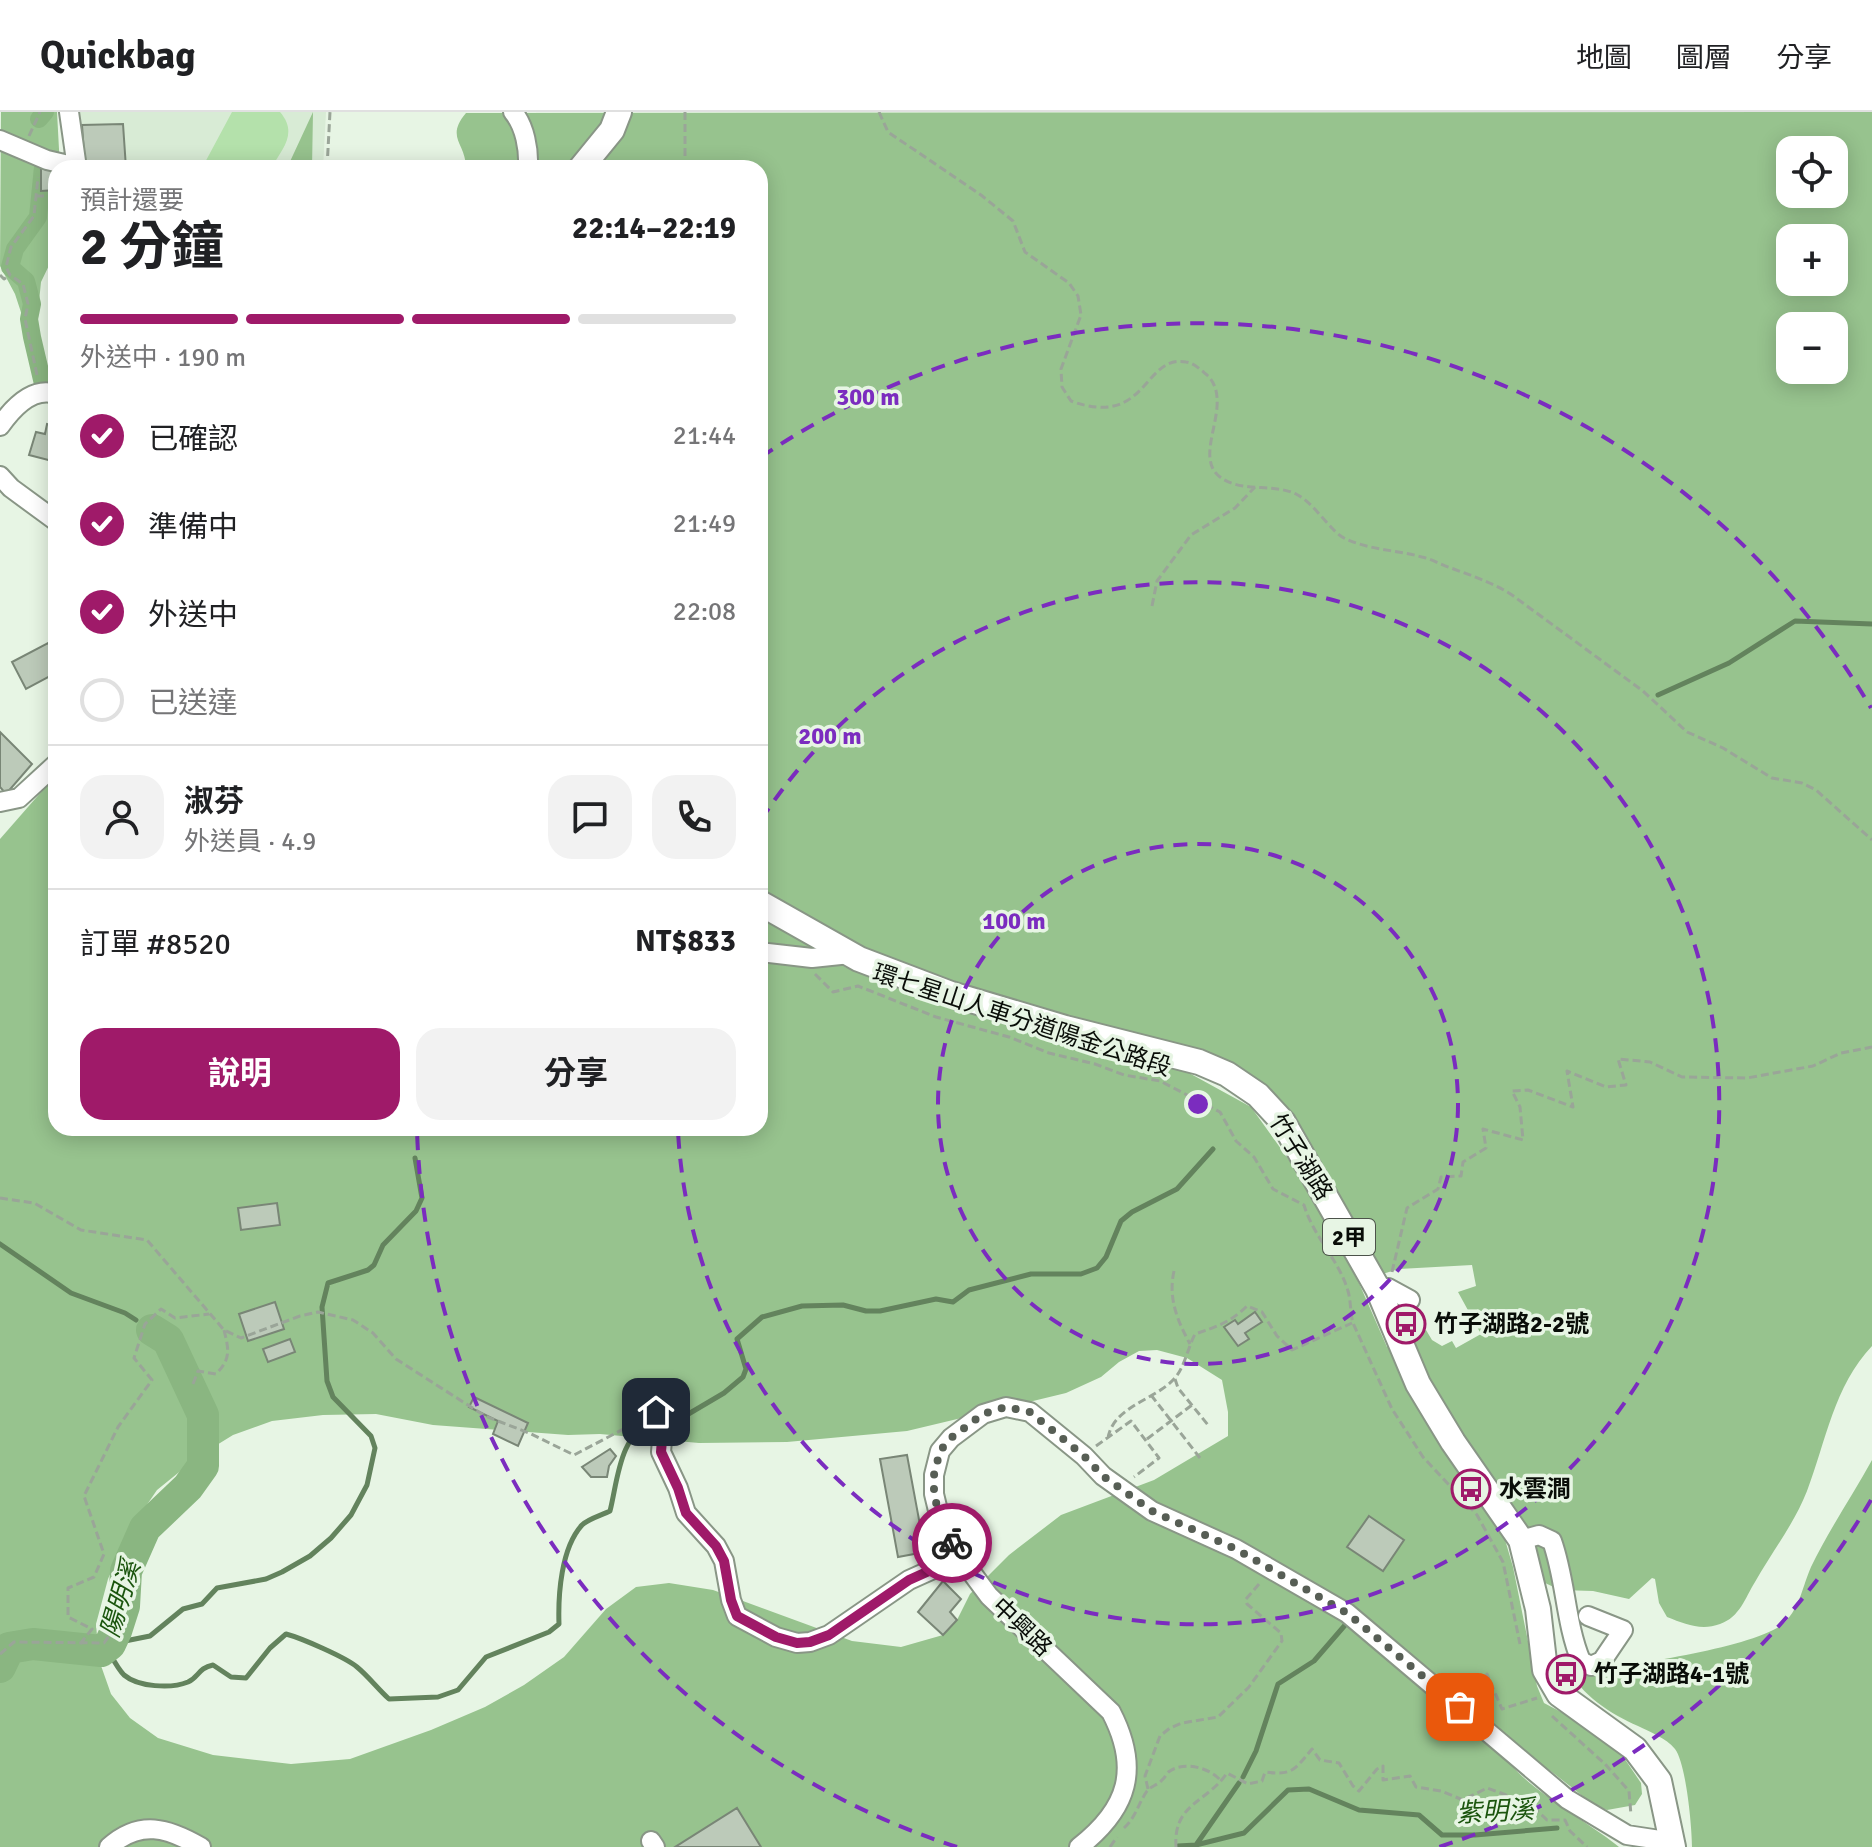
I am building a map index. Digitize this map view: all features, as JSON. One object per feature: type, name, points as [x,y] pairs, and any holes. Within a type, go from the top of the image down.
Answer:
[{"type":"main road","points":[[588,160],[612,130],[619,112]]},
{"type":"main road","name":"竹子湖路","points":[[768,908],[850,954],[951,994],[1065,1028],[1199,1062],[1227,1074],[1258,1095],[1283,1122],[1383,1288],[1418,1384],[1453,1442],[1521,1540],[1538,1609],[1545,1670],[1559,1694],[1618,1734],[1659,1781],[1673,1844]]},
{"type":"street","points":[[69,112],[76,160]]},
{"type":"street","points":[[513,112],[518,118],[529,160]]},
{"type":"street","points":[[0,140],[48,160]]},
{"type":"street","points":[[0,426],[17,406],[31,396],[48,392]]},
{"type":"street","points":[[0,476],[48,515]]},
{"type":"street","points":[[0,802],[19,798],[48,771]]},
{"type":"street","points":[[768,953],[812,958],[850,954]]},
{"type":"street","points":[[1383,1288],[1410,1300]]},
{"type":"street","name":"中興路","points":[[1079,1847],[1111,1817],[1126,1783],[1129,1764],[1123,1736],[1111,1712],[989,1596],[960,1557],[940,1519],[934,1494],[934,1475],[940,1451],[951,1438],[983,1414],[1006,1407],[1030,1412],[1084,1456],[1103,1476],[1152,1511],[1236,1549],[1347,1613],[1567,1799],[1627,1835],[1673,1844]]},
{"type":"street","points":[[658,1415],[663,1428],[661,1452],[686,1513],[716,1546],[724,1561],[737,1616],[776,1637],[797,1643],[829,1635],[909,1580],[960,1557]]},
{"type":"street","points":[[1521,1540],[1539,1535],[1552,1541],[1562,1569],[1565,1604],[1576,1647],[1581,1661],[1591,1666],[1602,1661],[1623,1630],[1588,1616]]},
{"type":"street","points":[[109,1847],[124,1834],[158,1828],[201,1847]]},
{"type":"path","points":[[24,150],[40,112]]},
{"type":"path","points":[[327,160],[330,112]]},
{"type":"path","points":[[685,112],[685,160]]},
{"type":"path","points":[[879,112],[888,132],[981,195],[1013,221],[1025,252],[1069,283],[1078,296],[1081,315],[1061,369],[1062,387],[1071,401],[1102,409],[1119,406],[1139,394],[1170,362],[1189,362],[1213,382],[1219,398],[1212,432],[1211,461],[1217,476],[1232,483],[1295,494],[1318,510],[1343,538],[1390,552],[1422,556],[1489,581],[1643,691],[1687,732],[1723,748],[1772,778],[1802,783],[1816,790],[1872,840]]},
{"type":"path","points":[[38,381],[25,319],[26,294],[23,284],[10,275],[6,267],[11,247],[34,216],[40,166]]},
{"type":"path","points":[[38,196],[48,196]]},
{"type":"path","points":[[0,275],[4,279],[10,275]]},
{"type":"path","points":[[1152,606],[1157,581],[1191,535],[1235,508],[1255,487]]},
{"type":"path","points":[[768,934],[772,936]]},
{"type":"path","name":"環七星山人車分道陽金公路段","points":[[798,957],[833,992],[858,986],[936,1017],[1009,1037],[1049,1053],[1124,1075],[1160,1081],[1220,1112],[1236,1141],[1254,1157],[1273,1189],[1304,1205],[1309,1220],[1349,1292],[1353,1323],[1392,1409],[1423,1457],[1477,1515],[1503,1562],[1521,1650]]},
{"type":"path","points":[[1383,1288],[1407,1208],[1438,1189],[1441,1177],[1461,1176],[1463,1162],[1486,1148],[1483,1129],[1523,1140],[1520,1107],[1512,1091],[1528,1090],[1573,1107],[1567,1071],[1606,1087],[1626,1085],[1618,1059],[1650,1062],[1682,1077],[1747,1078],[1813,1066],[1841,1053],[1872,1047]]},
{"type":"path","points":[[0,1198],[34,1203],[81,1230],[147,1240],[224,1330],[241,1338],[318,1312],[353,1320],[373,1333],[396,1359],[485,1416],[574,1455],[633,1424],[645,1413],[658,1415]]},
{"type":"path","points":[[1174,1271],[1170,1288],[1178,1322],[1190,1344]]},
{"type":"path","points":[[1136,1476],[1159,1458],[1131,1421],[1108,1438],[1111,1425],[1175,1379],[1195,1334],[1223,1325],[1247,1306],[1262,1312],[1277,1336],[1292,1350],[1353,1323]]},
{"type":"path","points":[[80,1644],[92,1629],[68,1617],[68,1588],[94,1577],[104,1554],[84,1496],[118,1427],[152,1380],[134,1358],[145,1324],[161,1309],[175,1318],[210,1314]]},
{"type":"path","points":[[193,1384],[198,1371],[216,1374],[224,1366],[230,1354],[224,1330]]},
{"type":"path","points":[[1175,1379],[1178,1388],[1208,1425]]},
{"type":"path","points":[[1151,1395],[1200,1458]]},
{"type":"path","points":[[1145,1440],[1192,1405]]},
{"type":"path","points":[[1221,1781],[1198,1767],[1187,1765],[1169,1771],[1162,1781],[1148,1789],[1145,1776],[1160,1736],[1182,1723],[1218,1717],[1249,1687],[1282,1641],[1281,1633],[1247,1604],[1246,1599],[1255,1586],[1264,1582]]},
{"type":"path","points":[[0,1654],[14,1642],[104,1643],[114,1629]]},
{"type":"path","points":[[1460,1707],[1487,1674],[1502,1709],[1537,1698],[1533,1686]]},
{"type":"path","points":[[1547,1710],[1629,1791],[1631,1815]]},
{"type":"path","points":[[1176,1847],[1175,1831],[1185,1810],[1227,1773],[1248,1784],[1262,1781],[1265,1772],[1282,1774],[1294,1770],[1312,1749],[1320,1760],[1339,1763],[1359,1791],[1383,1766],[1383,1780],[1410,1776],[1416,1787],[1441,1791],[1463,1800],[1487,1788],[1538,1811],[1547,1820],[1565,1820],[1570,1831],[1587,1847]]},
{"type":"shaded area","points":[[80,112],[326,112],[323,160],[84,160]]},
{"type":"green space","points":[[1,112],[57,112],[60,160],[48,160],[48,268],[41,282],[34,352],[15,294],[0,266]]},
{"type":"green space","points":[[232,112],[280,112],[285,120],[287,140],[276,160],[206,160]]},
{"type":"green space","points":[[313,112],[312,160],[291,160]]},
{"type":"green space","points":[[1872,112],[1872,1346],[1848,1378],[1796,1515],[1741,1606],[1727,1621],[1700,1627],[1667,1617],[1659,1603],[1655,1579],[1652,1578],[1629,1599],[1593,1591],[1560,1590],[1543,1582],[1531,1558],[1519,1513],[1505,1506],[1501,1526],[1513,1567],[1537,1686],[1544,1703],[1597,1731],[1616,1746],[1641,1783],[1642,1794],[1635,1805],[1607,1810],[1594,1805],[1524,1753],[1505,1753],[1511,1764],[1537,1789],[1619,1847],[0,1847],[0,839],[48,784],[48,1136],[768,1136],[768,920],[845,967],[945,1005],[1057,1040],[1180,1068],[1251,1107],[1299,1174],[1359,1283],[1387,1347],[1426,1330],[1432,1340],[1442,1346],[1452,1341],[1456,1348],[1481,1334],[1458,1292],[1476,1286],[1472,1265],[1399,1269],[1379,1275],[1277,1100],[1068,1019],[954,985],[865,951],[768,896],[768,160],[465,160],[457,129],[466,113]],"holes":[[[1157,1350],[1187,1358],[1222,1380],[1228,1412],[1228,1436],[1154,1480],[1061,1515],[1009,1555],[970,1594],[957,1620],[943,1635],[901,1647],[852,1641],[713,1590],[669,1583],[636,1587],[606,1609],[564,1657],[485,1707],[350,1759],[291,1764],[213,1755],[158,1738],[130,1718],[111,1694],[99,1660],[96,1624],[108,1579],[127,1534],[157,1490],[199,1456],[233,1435],[272,1421],[323,1415],[376,1414],[433,1425],[568,1435],[600,1434],[699,1443],[787,1442],[907,1431],[1066,1393],[1101,1377],[1139,1351]]]},
{"type":"green space","points":[[1872,1460],[1872,1847],[1692,1847],[1685,1781],[1675,1749],[1663,1738],[1617,1716],[1597,1702],[1580,1686],[1568,1667],[1574,1665],[1590,1671],[1693,1654],[1749,1639],[1785,1622],[1798,1603],[1818,1553]]},
{"type":"building","points":[[123,124],[125,160],[84,160],[82,125]]},
{"type":"building","points":[[41,161],[48,165],[48,191],[41,191]]},
{"type":"building","points":[[47,424],[48,460],[29,455],[36,432],[45,434]]},
{"type":"building","points":[[48,643],[48,677],[26,689],[12,662]]},
{"type":"building","points":[[0,732],[32,764],[6,794],[0,787]]},
{"type":"building","points":[[277,1203],[280,1225],[241,1230],[238,1208]]},
{"type":"building","points":[[275,1302],[284,1329],[248,1341],[239,1314]]},
{"type":"building","points":[[1255,1312],[1262,1322],[1245,1333],[1249,1339],[1238,1346],[1224,1327],[1235,1320],[1238,1324]]},
{"type":"building","points":[[290,1339],[295,1352],[268,1362],[263,1349]]},
{"type":"building","points":[[474,1397],[528,1423],[518,1446],[493,1434],[498,1421],[469,1407]]},
{"type":"building","points":[[610,1449],[616,1456],[609,1466],[607,1477],[591,1477],[582,1467]]},
{"type":"building","points":[[907,1455],[925,1552],[898,1557],[880,1459]]},
{"type":"building","points":[[1369,1516],[1404,1540],[1383,1571],[1347,1547]]},
{"type":"building","points":[[943,1581],[961,1599],[950,1612],[957,1620],[943,1635],[918,1612]]},
{"type":"building","points":[[737,1808],[761,1847],[675,1847]]},
{"type":"waterway","points":[[39,119],[45,112]]},
{"type":"waterway","points":[[43,167],[38,217],[15,249],[10,267],[26,281],[32,304],[29,319],[43,384]]},
{"type":"waterway","points":[[1658,695],[1729,663],[1795,621],[1872,624]]},
{"type":"waterway","points":[[664,1416],[685,1416],[724,1393],[743,1377],[746,1369],[737,1339],[762,1317],[802,1306],[843,1305],[880,1311],[936,1299],[953,1302],[969,1290],[1031,1274],[1081,1274],[1097,1268],[1106,1257],[1121,1221],[1177,1189],[1213,1149]]},
{"type":"waterway","points":[[110,1644],[150,1636],[183,1609],[202,1604],[217,1588],[266,1579],[282,1572],[310,1556],[351,1515],[367,1485],[375,1448],[371,1436],[333,1397],[327,1381],[322,1307],[328,1283],[368,1270],[374,1265],[383,1245],[416,1211],[422,1198],[415,1158]]},
{"type":"waterway","name":"陽明溪","points":[[0,1244],[71,1293],[136,1320]]},
{"type":"waterway","name":"陽明溪","points":[[0,1667],[9,1648],[33,1644],[101,1651],[110,1644],[124,1606],[126,1571],[145,1528],[188,1487],[203,1466],[203,1415],[168,1340],[152,1330]]},
{"type":"waterway","points":[[106,1647],[121,1672],[130,1679],[155,1686],[173,1686],[188,1682],[204,1668],[213,1665],[231,1677],[246,1678],[270,1648],[286,1634],[351,1663],[389,1699],[438,1697],[458,1690],[486,1657],[549,1632],[559,1624],[560,1586],[569,1546],[582,1525],[610,1511],[627,1447],[633,1436],[654,1420]]},
{"type":"waterway","points":[[1243,1777],[1256,1751],[1278,1684],[1314,1661],[1346,1624]]},
{"type":"waterway","points":[[1196,1845],[1239,1783]]},
{"type":"waterway","name":"紫明溪","points":[[1178,1846],[1196,1845],[1244,1833],[1288,1790],[1309,1789],[1359,1810],[1419,1815],[1442,1835],[1557,1828]]},
{"type":"way so far","points":[[952,1543],[940,1519],[934,1494],[934,1475],[940,1451],[951,1438],[983,1414],[1006,1407],[1030,1412],[1084,1456],[1103,1476],[1152,1511],[1236,1549],[1347,1613],[1460,1707]]},
{"type":"place","name":"竹子湖路2-2號","points":[[1406,1324]]},
{"type":"place","name":"水雲澗","points":[[1471,1489]]},
{"type":"place","name":"竹子湖路4-1號","points":[[1566,1674]]},
{"type":"route","points":[[656,1412],[663,1428],[661,1452],[686,1513],[716,1546],[724,1561],[737,1616],[776,1637],[797,1643],[829,1635],[909,1580],[960,1557],[952,1543]]}]
